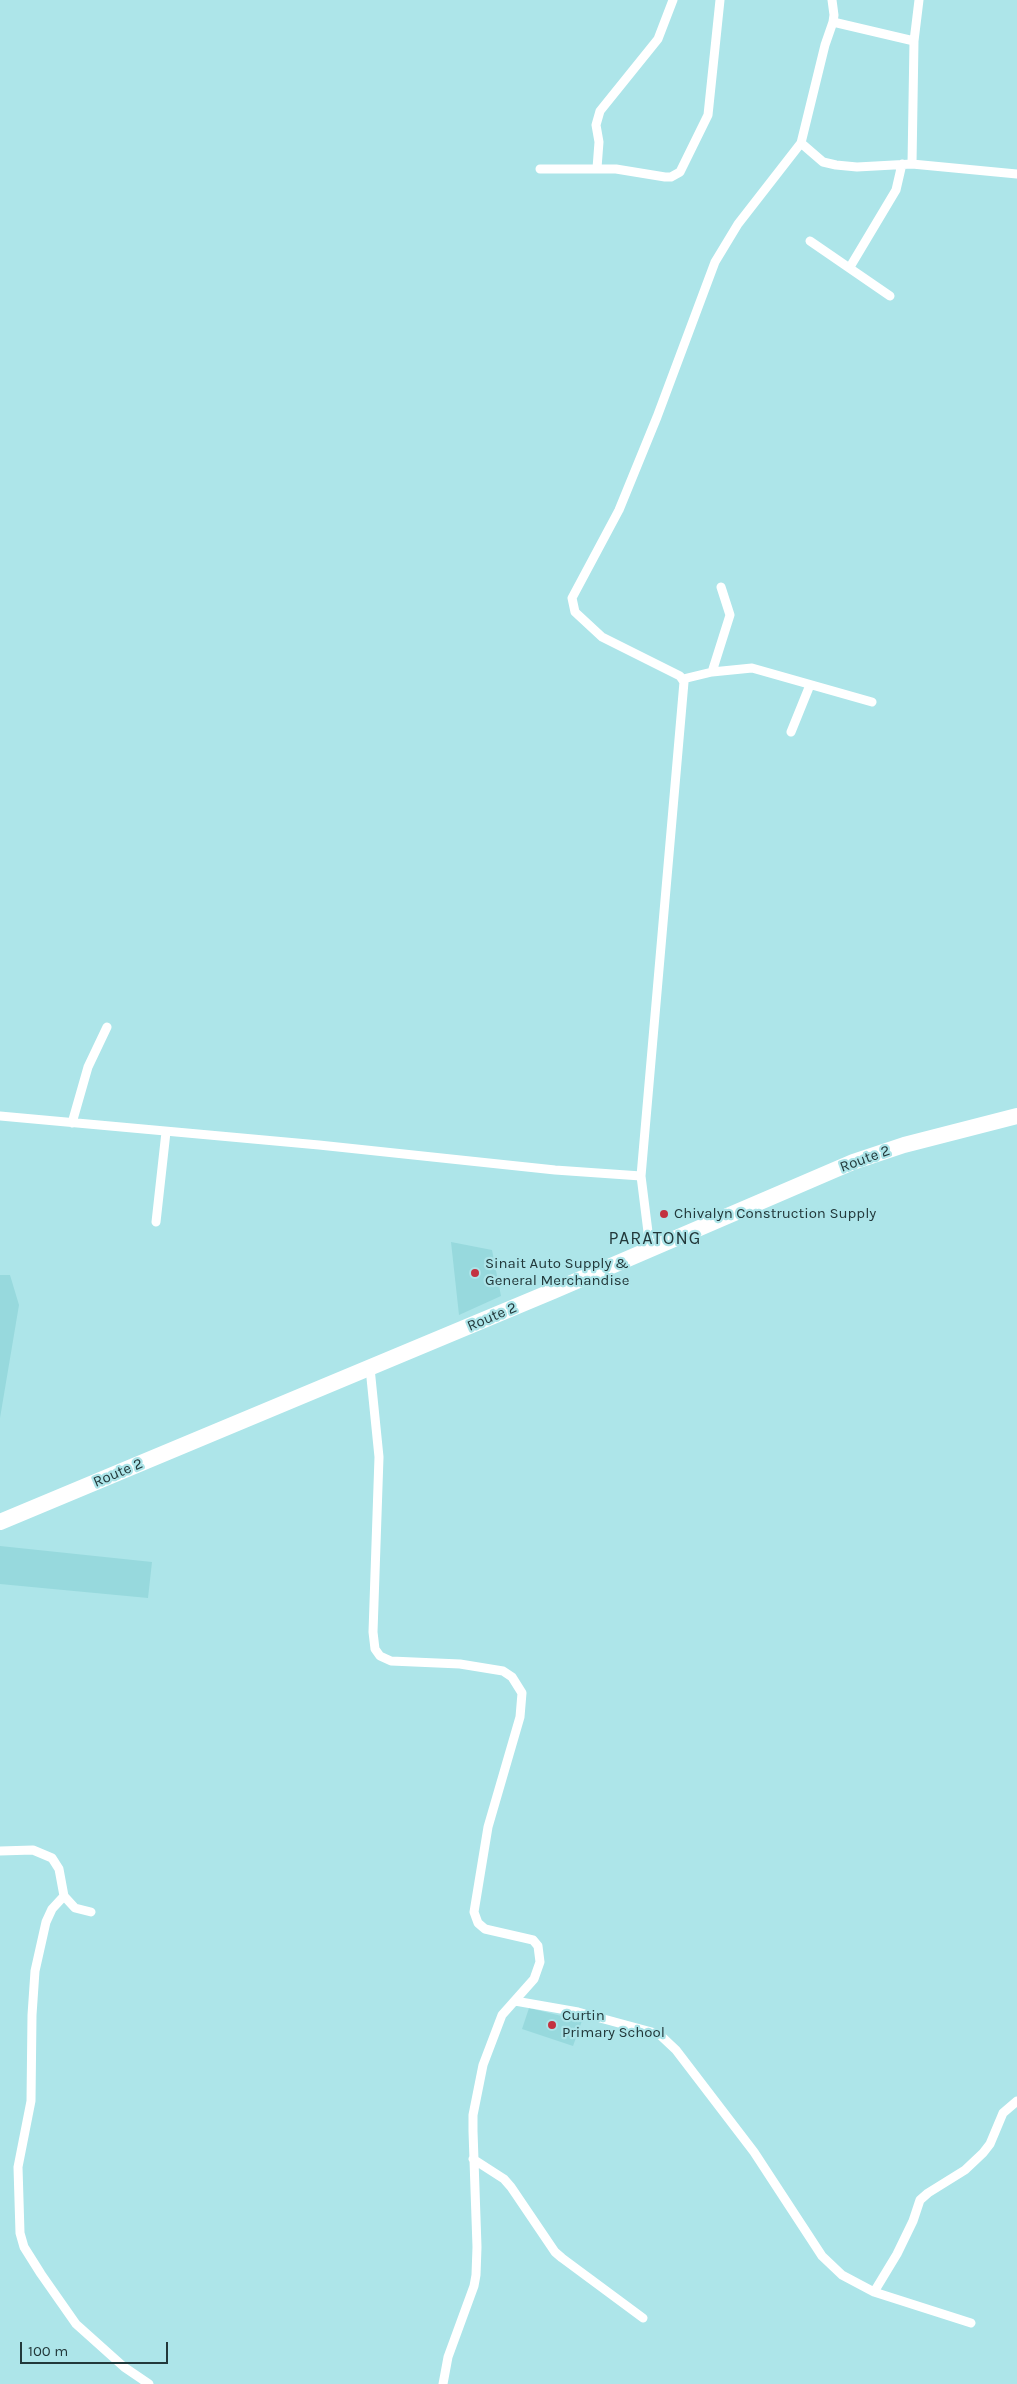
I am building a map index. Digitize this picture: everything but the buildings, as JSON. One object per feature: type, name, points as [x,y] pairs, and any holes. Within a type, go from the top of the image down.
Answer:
[{"type":"highway","name":"Route 2","points":[[0,1522],[370,1368],[853,1162],[904,1145],[1017,1116]]},
{"type":"street","points":[[597,168],[599,142],[596,125],[600,111],[658,39],[673,0]]},
{"type":"street","points":[[540,169],[597,168],[633,171],[665,177],[671,177],[680,172],[708,115],[720,0]]},
{"type":"street","points":[[832,0],[833,22],[825,45],[801,143],[738,224],[715,262],[657,417],[619,510],[572,598],[575,612],[602,637],[683,679],[712,672],[752,668],[872,702]]},
{"type":"street","points":[[850,267],[896,190],[907,164],[914,41],[919,0]]},
{"type":"street","points":[[833,22],[914,41]]},
{"type":"street","points":[[801,143],[823,162],[836,165],[857,167],[907,164],[1017,174]]},
{"type":"street","points":[[810,241],[890,296]]},
{"type":"street","points":[[712,672],[730,615],[721,587]]},
{"type":"street","points":[[650,1248],[641,1176],[683,679]]},
{"type":"street","points":[[791,732],[810,685]]},
{"type":"street","points":[[72,1123],[88,1066],[107,1027]]},
{"type":"street","points":[[0,1116],[555,1170],[641,1176]]},
{"type":"street","points":[[156,1222],[166,1132]]},
{"type":"street","points":[[370,1368],[379,1457],[373,1632],[375,1649],[380,1656],[391,1661],[460,1664],[503,1671],[512,1677],[522,1693],[520,1717],[488,1827],[474,1906],[478,1923],[485,1929],[523,1936],[533,1940],[538,1946],[540,1962],[534,1979],[505,2010],[497,2024],[482,2065],[473,2115],[477,2247],[476,2275],[474,2286],[448,2357],[443,2384]]},
{"type":"street","points":[[0,1851],[38,1851],[52,1858],[59,1868],[64,1896],[75,1908],[91,1912]]},
{"type":"street","points":[[64,1896],[52,1909],[46,1922],[35,1971],[31,2101],[18,2168],[20,2232],[24,2247],[76,2324],[124,2367],[149,2384]]},
{"type":"street","points":[[515,2001],[578,2012],[659,2034],[668,2041],[754,2152],[822,2256],[842,2275],[874,2292],[971,2323]]},
{"type":"street","points":[[874,2292],[897,2254],[913,2221],[920,2200],[965,2170],[983,2154],[990,2144],[1003,2114],[1017,2101]]},
{"type":"street","points":[[473,2159],[504,2179],[555,2252],[643,2318]]},
{"type":"shaded area","name":"Sinait Auto Supply & General Merchandise","points":[[451,1242],[492,1250],[501,1296],[459,1315]]},
{"type":"shaded area","points":[[0,1275],[10,1275],[19,1305],[0,1418]]},
{"type":"shaded area","points":[[0,1546],[152,1562],[148,1598],[0,1584]]},
{"type":"shaded area","name":"Curtin Primary School","points":[[529,2008],[582,2021],[573,2046],[522,2029]]},
{"type":"place","name":"Chivalyn Construction Supply","points":[[664,1214]]},
{"type":"place","name":"Sinait Auto Supply & General Merchandise","points":[[475,1273]]},
{"type":"place","name":"Curtin Primary School","points":[[552,2025]]},
{"type":"district","name":"PARATONG","points":[[655,1239]]}]
